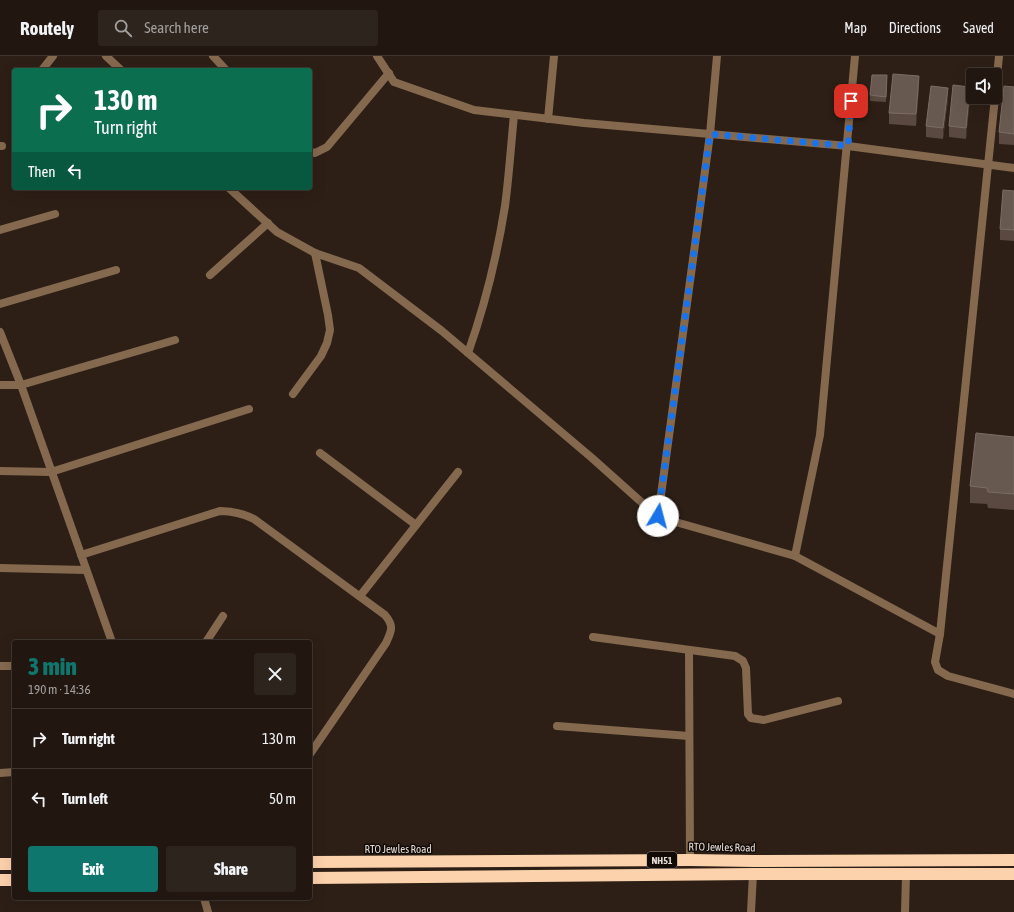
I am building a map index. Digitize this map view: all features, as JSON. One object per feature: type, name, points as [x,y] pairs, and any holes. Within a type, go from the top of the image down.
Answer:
[{"type":"highway","name":"RTO Jewles Road","points":[[312,862],[1014,860]]},
{"type":"highway","points":[[0,864],[12,864]]},
{"type":"highway","name":"NH51","points":[[312,878],[753,874],[1014,874]]},
{"type":"highway","points":[[0,880],[12,880]]},
{"type":"street","points":[[44,68],[53,56]]},
{"type":"street","points":[[106,56],[119,68]]},
{"type":"street","points":[[213,56],[224,68]]},
{"type":"street","points":[[377,56],[394,82],[474,110],[710,134],[848,146],[1014,168]]},
{"type":"street","points":[[548,118],[554,56]]},
{"type":"street","points":[[658,516],[710,134],[717,56]]},
{"type":"street","points":[[795,556],[820,434],[848,146],[855,56]]},
{"type":"street","points":[[999,68],[1000,56]]},
{"type":"street","points":[[312,152],[315,153],[327,147],[388,73]]},
{"type":"street","points":[[994,104],[940,634],[935,662],[938,670],[948,676],[1014,694]]},
{"type":"street","points":[[468,353],[480,318],[492,272],[505,205],[514,115]]},
{"type":"street","points":[[232,190],[277,232],[315,253],[359,268],[442,331],[658,516],[795,556],[940,634]]},
{"type":"street","points":[[0,230],[54,214]]},
{"type":"street","points":[[210,275],[268,223]]},
{"type":"street","points":[[293,394],[321,356],[327,343],[330,330],[315,253]]},
{"type":"street","points":[[0,304],[116,270]]},
{"type":"street","points":[[0,332],[21,385],[111,640]]},
{"type":"street","points":[[0,385],[21,385],[175,340]]},
{"type":"street","points":[[0,471],[51,472],[249,409]]},
{"type":"street","points":[[320,453],[416,525]]},
{"type":"street","points":[[360,596],[458,472]]},
{"type":"street","points":[[81,555],[220,511],[242,513],[254,519],[385,614],[391,622],[391,631],[386,643],[312,751]]},
{"type":"street","points":[[0,568],[86,570]]},
{"type":"street","points":[[207,640],[223,616]]},
{"type":"street","points":[[593,636],[735,656],[743,661],[746,668],[748,714],[751,718],[764,720],[838,701]]},
{"type":"street","points":[[689,650],[690,860]]},
{"type":"street","points":[[0,666],[12,666]]},
{"type":"street","points":[[557,726],[689,736]]},
{"type":"street","points":[[0,773],[12,772]]},
{"type":"street","points":[[751,912],[753,874]]},
{"type":"street","points":[[905,912],[906,874]]},
{"type":"street","points":[[205,900],[208,912]]},
{"type":"building","points":[[893,74],[919,76],[916,114],[889,113]]},
{"type":"building","points":[[872,75],[887,75],[886,97],[870,95]]},
{"type":"building","points":[[953,85],[966,87],[966,104],[968,104],[966,128],[949,126]]},
{"type":"building","points":[[931,86],[948,88],[943,128],[926,126]]},
{"type":"building","points":[[1004,86],[1014,87],[1014,134],[999,132]]},
{"type":"building","points":[[1003,190],[1014,191],[1014,230],[1000,229]]},
{"type":"building","points":[[976,433],[1014,437],[1014,494],[988,492],[987,488],[970,486]]},
{"type":"route","points":[[658,516],[710,134],[848,146],[851,101]]}]
